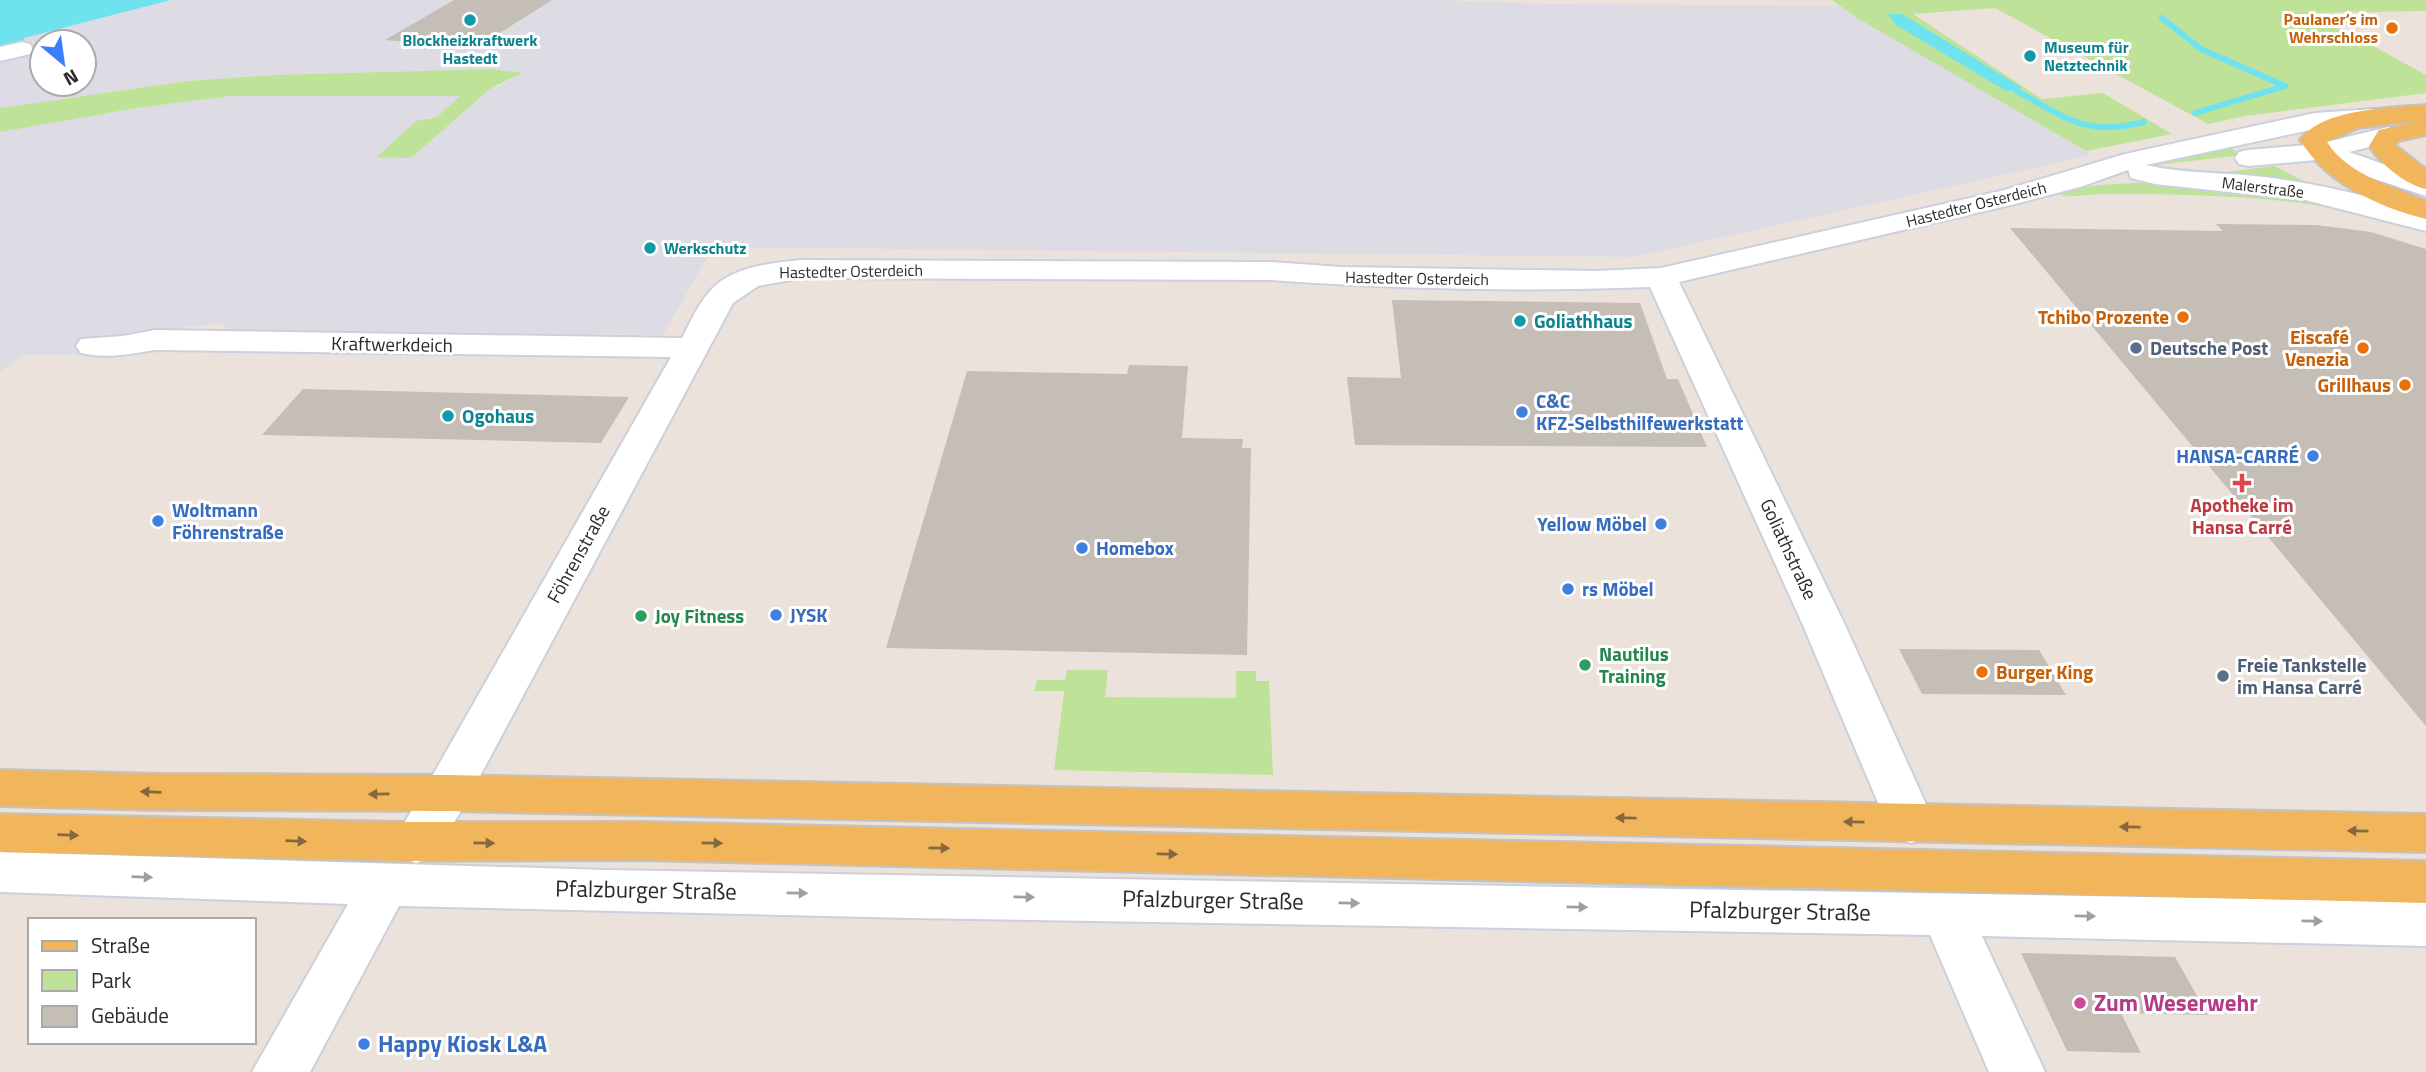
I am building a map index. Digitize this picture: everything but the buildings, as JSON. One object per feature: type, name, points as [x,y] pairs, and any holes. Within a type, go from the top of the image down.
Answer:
[{"type":"main road","name":"Hastedter Osterdeich","points":[[2380,126],[2426,112]]},
{"type":"main road","name":"Hastedter Osterdeich","points":[[2380,126],[2426,127]]},
{"type":"main road","points":[[2380,126],[2382,146],[2424,191]]},
{"type":"main road","name":"Malerstraße","points":[[2318,152],[2380,199]]},
{"type":"main road","points":[[0,788],[175,793],[447,793],[2426,833]]},
{"type":"main road","name":"Pfalzburger Straße","points":[[0,833],[416,843],[644,841],[2426,882]]},
{"type":"street","name":"Hastedter Osterdeich","points":[[751,277],[773,271],[841,269],[1271,271],[1341,276],[1508,279],[1661,277],[2073,180],[2125,162],[2315,121],[2380,126]]},
{"type":"street","name":"Hastedter Osterdeich","points":[[2073,180],[2295,152],[2318,152],[2380,126]]},
{"type":"street","points":[[2233,139],[2318,152],[2368,166],[2424,191]]},
{"type":"street","name":"Malerstraße","points":[[2140,172],[2380,199],[2426,222]]},
{"type":"street","name":"Malerstraße","points":[[2380,199],[2393,184],[2424,191]]},
{"type":"street","name":"Föhrenstraße","points":[[416,843],[447,793],[720,298],[731,286],[751,277]]},
{"type":"street","name":"Goliathstraße","points":[[1661,277],[1823,622],[1911,824]]},
{"type":"street","name":"Kraftwerkdeich","points":[[92,346],[122,346],[155,340],[692,348]]},
{"type":"street","name":"Pfalzburger Straße","points":[[0,872],[385,885],[2426,924]]},
{"type":"street","points":[[279,1072],[385,885]]},
{"type":"street","points":[[1945,914],[2017,1072]]},
{"type":"shaded area","points":[[171,0],[1438,0],[1548,4],[1840,6],[2092,155],[1634,257],[713,247],[663,335],[227,330],[221,323],[180,328],[161,344],[135,350],[128,355],[22,355],[0,373],[0,132],[137,108],[230,96],[461,96],[436,118],[427,117],[411,158],[491,88],[500,86],[522,73],[491,69],[275,75],[188,81],[98,94],[98,28],[63,28]]},
{"type":"shaded area","points":[[28,37],[28,98],[70,98],[0,108],[0,49]]},
{"type":"green space","points":[[1832,0],[2426,0],[2426,11],[2314,13],[2315,19],[2355,36],[2426,75],[2426,93],[2245,116],[2208,124],[1995,8],[1913,14],[2042,99],[2103,93],[2172,134],[2086,151],[1857,18]]},
{"type":"green space","points":[[491,69],[523,73],[491,88],[411,158],[377,157],[416,121],[437,117],[460,96],[230,96],[137,108],[0,132],[0,108],[70,98],[98,98],[98,94],[188,81],[275,75]]},
{"type":"green space","points":[[2226,146],[2240,153],[2250,154],[2124,169]]},
{"type":"green space","points":[[2274,166],[2328,193],[2210,174]]},
{"type":"green space","points":[[2166,181],[2335,202],[2333,208],[2220,196],[2072,196],[2053,192],[2099,185]]},
{"type":"green space","points":[[1067,670],[1108,670],[1105,697],[1236,698],[1236,671],[1256,671],[1256,681],[1269,681],[1273,775],[1054,770],[1064,691],[1034,691],[1037,680],[1065,680]]},
{"type":"water","points":[[0,0],[171,0],[63,28],[28,28],[25,44],[0,49]]},
{"type":"water","points":[[1888,14],[1902,14],[2021,87],[2017,91],[2006,91],[1896,25]]},
{"type":"waterway","points":[[2162,18],[2201,49],[2285,86],[2195,113]]},
{"type":"waterway","points":[[2017,91],[2063,117],[2091,126],[2124,126],[2144,122]]},
{"type":"place","name":"Blockheizkraftwerk Hastedt","points":[[470,20]]},
{"type":"place","name":"Paulaner‘s im Wehrschloss","points":[[2392,28]]},
{"type":"place","name":"Museum für Netztechnik","points":[[2030,56]]},
{"type":"place","name":"Werkschutz","points":[[650,248]]},
{"type":"place","name":"Tchibo Prozente","points":[[2183,317]]},
{"type":"place","name":"Goliathhaus","points":[[1520,321]]},
{"type":"place","name":"Deutsche Post","points":[[2136,348]]},
{"type":"place","name":"Eiscafé Venezia","points":[[2363,348]]},
{"type":"place","name":"Grillhaus","points":[[2405,385]]},
{"type":"place","name":"C&C KFZ-Selbsthilfewerkstatt","points":[[1522,412]]},
{"type":"place","name":"Ogohaus","points":[[448,416]]},
{"type":"place","name":"HANSA-CARRÉ","points":[[2313,456]]},
{"type":"place","name":"Apotheke im Hansa Carré","points":[[2242,483]]},
{"type":"place","name":"Woltmann Föhrenstraße","points":[[158,521]]},
{"type":"place","name":"Yellow Möbel","points":[[1661,524]]},
{"type":"place","name":"Homebox","points":[[1082,548]]},
{"type":"place","name":"rs Möbel","points":[[1568,589]]},
{"type":"place","name":"JYSK","points":[[776,615]]},
{"type":"place","name":"Joy Fitness","points":[[641,616]]},
{"type":"place","name":"Nautilus Training","points":[[1585,665]]},
{"type":"place","name":"Burger King","points":[[1982,672]]},
{"type":"place","name":"Freie Tankstelle im Hansa Carré","points":[[2223,676]]},
{"type":"place","name":"Zum Weserwehr","points":[[2080,1003]]},
{"type":"place","name":"Happy Kiosk L&A","points":[[364,1044]]}]
